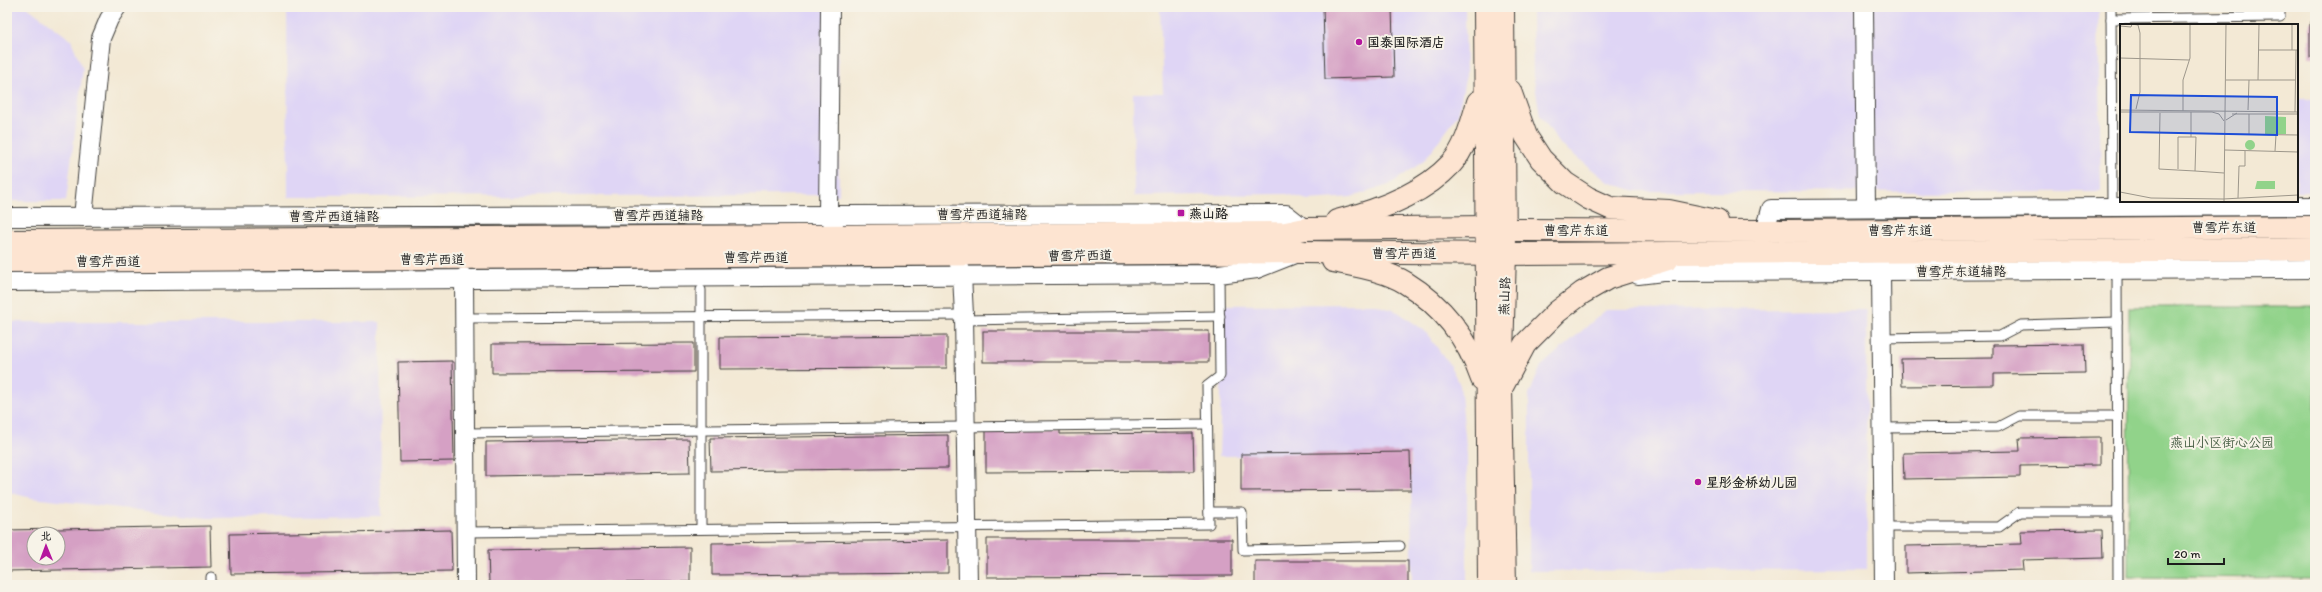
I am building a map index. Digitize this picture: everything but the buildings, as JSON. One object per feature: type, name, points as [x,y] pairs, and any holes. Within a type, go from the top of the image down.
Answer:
[{"type":"main road","name":"燕山路","points":[[1485,7],[1485,77],[1496,228]]},
{"type":"main road","name":"燕山路","points":[[1489,585],[1496,228],[1503,64],[1503,7]]},
{"type":"main road","points":[[1503,64],[1516,112],[1526,136],[1541,159],[1565,183],[1576,191],[1610,208],[1669,211],[1765,231]]},
{"type":"main road","points":[[1304,229],[1357,216],[1392,202],[1426,184],[1452,163],[1469,133],[1485,77]]},
{"type":"main road","name":"曹雪芹东道","points":[[1496,228],[1765,231],[2315,227]]},
{"type":"main road","name":"曹雪芹西道","points":[[7,241],[1286,233],[1304,229],[1496,228]]},
{"type":"main road","name":"曹雪芹东道","points":[[1496,253],[2315,248]]},
{"type":"main road","points":[[1299,252],[1373,271],[1405,282],[1455,326],[1494,390],[1525,344],[1558,312],[1582,293],[1608,278],[1689,252]]},
{"type":"main road","name":"曹雪芹西道","points":[[7,261],[959,266],[1299,252],[1496,253]]},
{"type":"main road","name":"燕山路","points":[[1494,390],[1505,585]]},
{"type":"street","points":[[83,217],[101,38],[109,19],[117,7]]},
{"type":"street","points":[[830,7],[828,214],[840,236]]},
{"type":"street","points":[[1864,7],[1866,208]]},
{"type":"street","points":[[1765,231],[1771,209],[2315,206]]},
{"type":"street","name":"曹雪芹西道辅路","points":[[7,217],[1286,214],[1304,229]]},
{"type":"street","points":[[7,282],[464,277],[959,266],[1219,274],[1257,269],[1299,252]]},
{"type":"street","points":[[959,266],[964,318],[968,585]]},
{"type":"street","name":"曹雪芹东道辅路","points":[[1608,278],[1663,272],[2315,269]]},
{"type":"street","points":[[1881,271],[1884,585]]},
{"type":"street","points":[[464,277],[466,585]]},
{"type":"lane","points":[[2111,7],[2112,207]]},
{"type":"lane","points":[[2111,19],[2280,17],[2280,7]]},
{"type":"lane","points":[[2111,111],[2120,111]]},
{"type":"lane","points":[[2117,270],[2118,585]]},
{"type":"lane","points":[[466,532],[1209,524],[1206,424],[1207,386],[1220,376],[1219,274]]},
{"type":"lane","points":[[700,530],[701,290]]},
{"type":"lane","points":[[464,318],[964,318],[1220,316]]},
{"type":"lane","points":[[1882,338],[2000,336],[2021,325],[2117,322]]},
{"type":"lane","points":[[1882,428],[1998,427],[2019,416],[2117,416]]},
{"type":"lane","points":[[465,433],[1206,424]]},
{"type":"lane","points":[[1208,512],[1242,512],[1243,550],[1400,546]]},
{"type":"lane","points":[[1883,527],[1999,527],[2020,512],[2118,512]]},
{"type":"shaded area","points":[[7,7],[27,7],[71,40],[83,69],[66,201],[7,201]]},
{"type":"shaded area","points":[[287,7],[838,7],[839,195],[288,197]]},
{"type":"shaded area","points":[[1160,7],[1465,7],[1466,75],[1458,114],[1424,161],[1389,185],[1351,197],[1308,200],[1287,194],[1134,196],[1133,93],[1163,93]]},
{"type":"shaded area","points":[[2098,7],[2101,192],[1636,191],[1608,182],[1560,144],[1540,115],[1533,73],[1532,8]]},
{"type":"shaded area","points":[[2119,7],[2257,7],[2254,9],[2119,10]]},
{"type":"shaded area","points":[[2298,99],[2315,99],[2315,191],[2298,191]]},
{"type":"shaded area","points":[[1374,304],[1398,312],[1425,331],[1449,364],[1460,385],[1467,455],[1467,585],[1412,585],[1411,455],[1219,456],[1224,305]]},
{"type":"shaded area","name":"星彤金桥幼儿园","points":[[1866,309],[1867,569],[1529,571],[1529,395],[1541,366],[1606,310]]},
{"type":"shaded area","points":[[7,322],[380,322],[381,516],[208,518],[32,498],[7,492]]},
{"type":"green space","name":"燕山小区街心公园","points":[[2129,307],[2315,307],[2315,578],[2128,577]]},
{"type":"place","name":"国泰国际酒店","points":[[1359,42]]},
{"type":"place","name":"燕山路","points":[[1181,213]]},
{"type":"place","name":"星彤金桥幼儿园","points":[[1698,482]]}]
